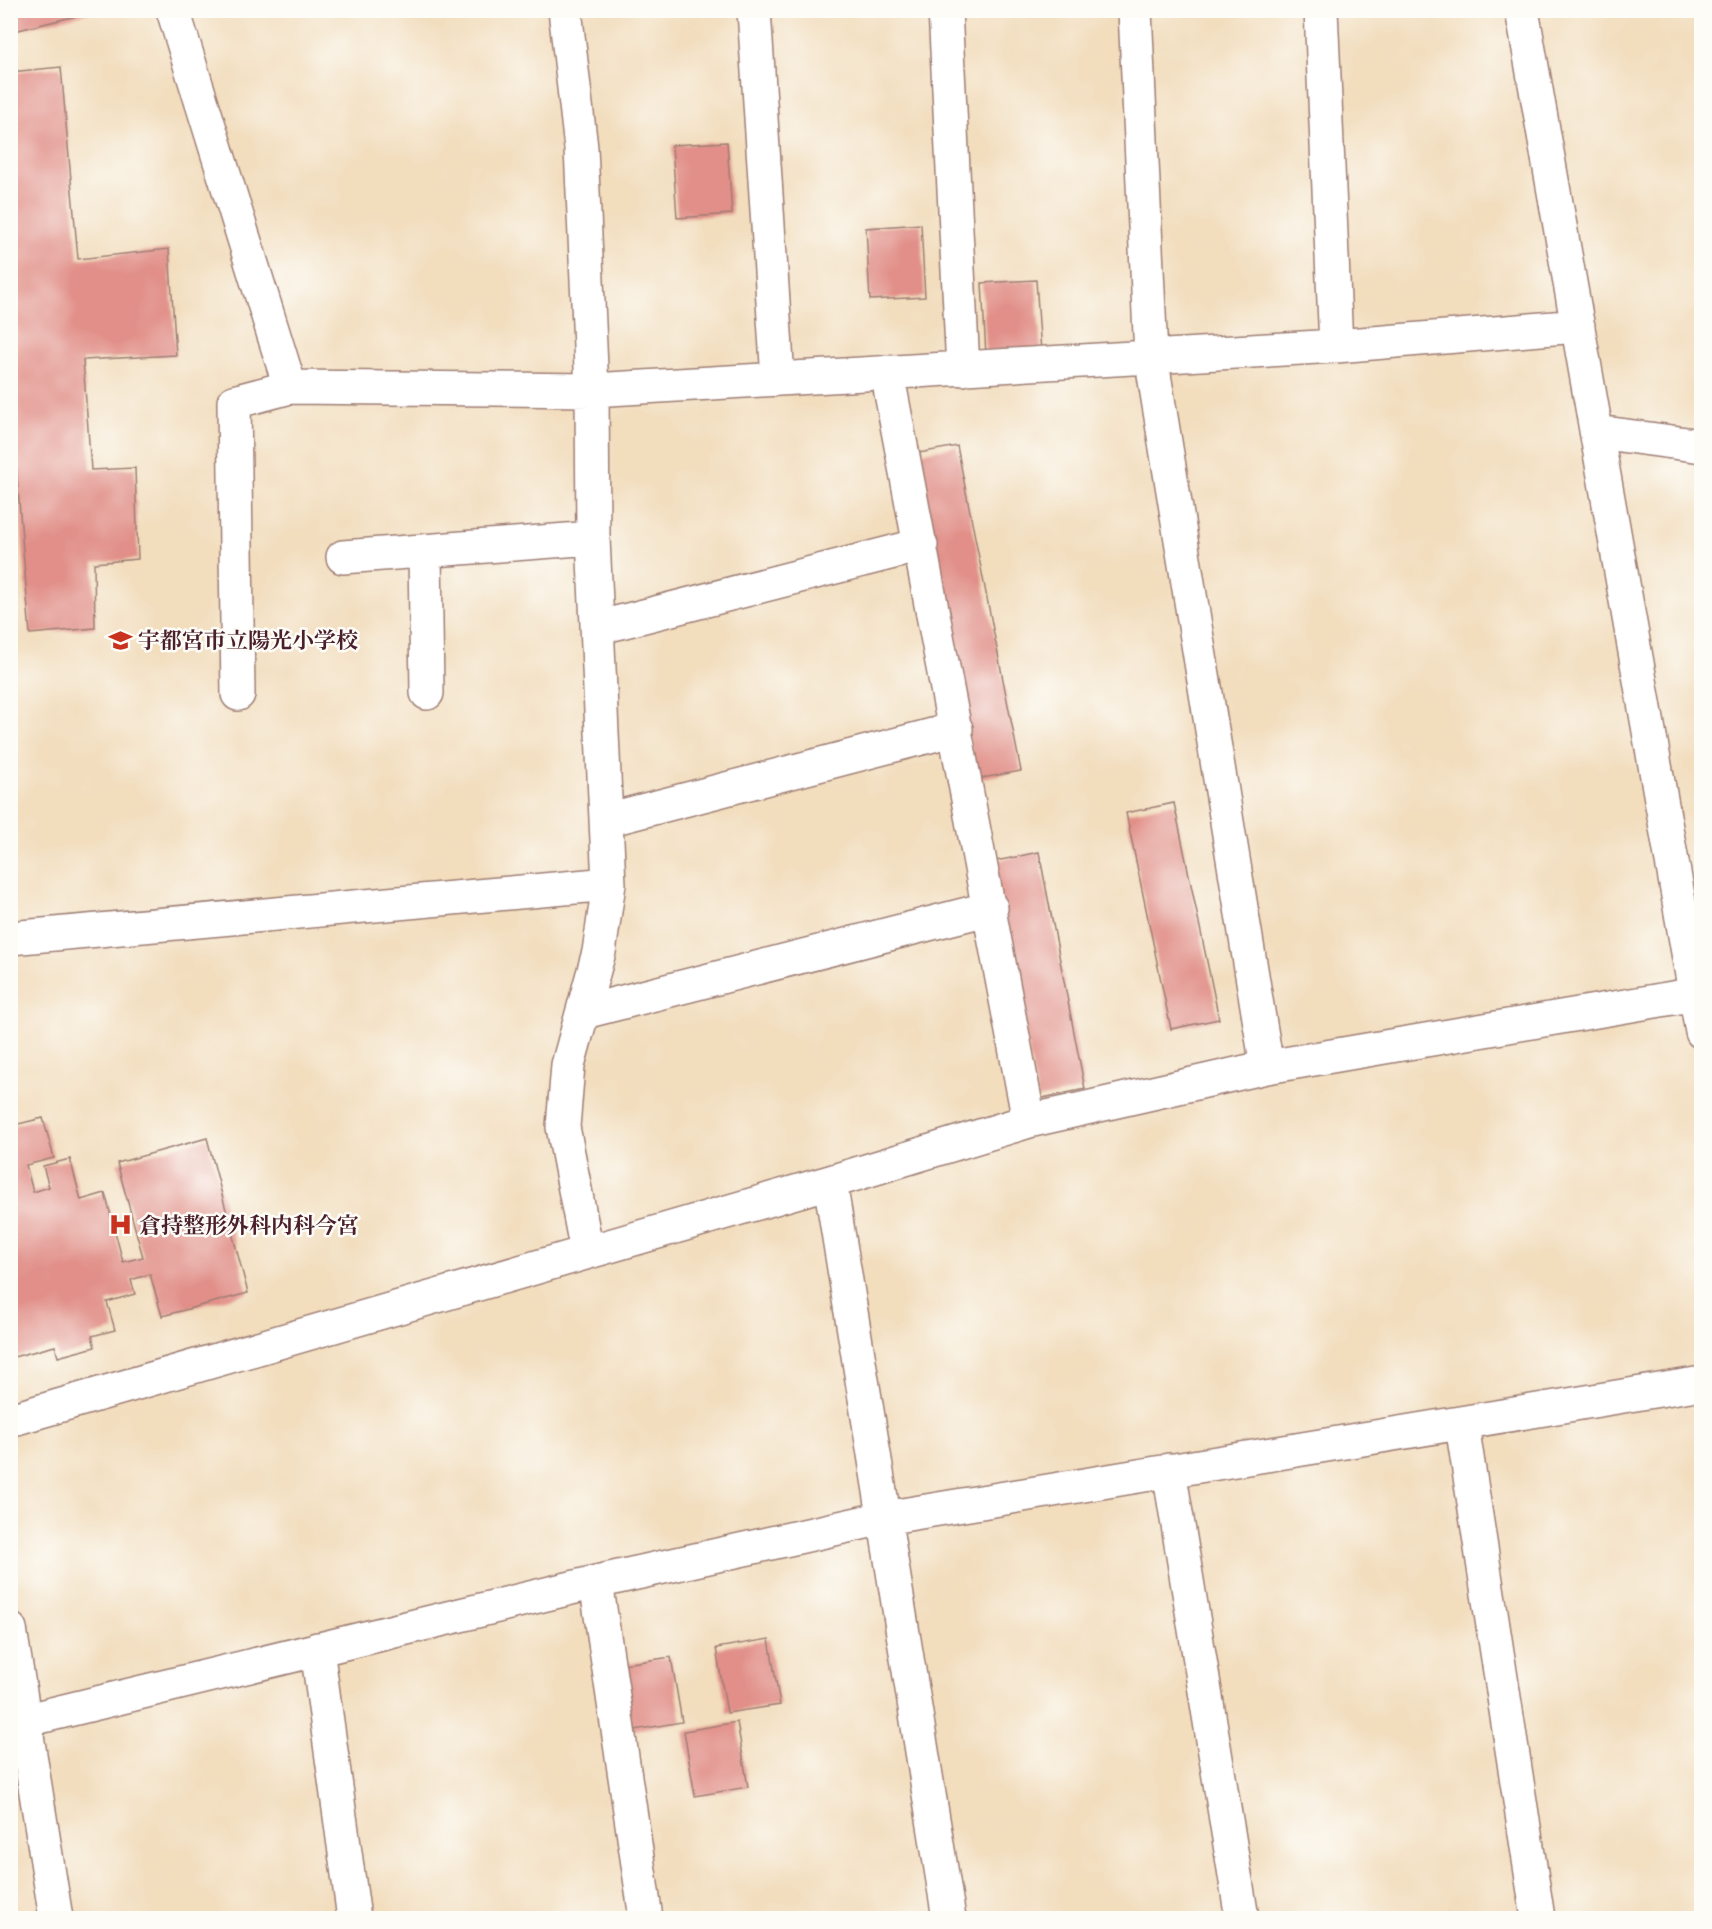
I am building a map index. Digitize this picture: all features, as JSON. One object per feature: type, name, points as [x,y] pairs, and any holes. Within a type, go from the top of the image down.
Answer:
[{"type":"street","points":[[173,10],[290,387]]},
{"type":"street","points":[[565,10],[581,148],[592,390],[593,538],[609,884],[599,952],[568,1065],[563,1127],[587,1252]]},
{"type":"street","points":[[754,10],[778,379]]},
{"type":"street","points":[[945,10],[963,369]]},
{"type":"street","points":[[1135,10],[1150,356],[1268,1067]]},
{"type":"street","points":[[1322,10],[1336,346]]},
{"type":"street","points":[[1522,10],[1698,993],[1701,1032]]},
{"type":"street","points":[[238,694],[234,402],[290,387],[592,390],[1336,346],[1578,326]]},
{"type":"street","points":[[887,372],[991,908],[1029,1121]]},
{"type":"street","points":[[1597,432],[1701,446]]},
{"type":"street","points":[[343,557],[593,538]]},
{"type":"street","points":[[597,628],[921,545]]},
{"type":"street","points":[[425,551],[427,693]]},
{"type":"street","points":[[607,820],[956,729]]},
{"type":"street","points":[[10,938],[609,884]]},
{"type":"street","points":[[584,1012],[991,908]]},
{"type":"street","points":[[10,1420],[830,1182],[1029,1121],[1268,1067],[1698,993]]},
{"type":"street","points":[[830,1182],[949,1918]]},
{"type":"street","points":[[19,1724],[596,1582],[884,1518],[1169,1470],[1462,1425],[1701,1383]]},
{"type":"street","points":[[1462,1425],[1538,1918]]},
{"type":"street","points":[[1169,1470],[1242,1918]]},
{"type":"street","points":[[596,1582],[646,1918]]},
{"type":"street","points":[[10,1629],[19,1724],[56,1918]]},
{"type":"street","points":[[317,1649],[354,1918]]},
{"type":"building","points":[[10,10],[96,10],[97,11],[10,32]]},
{"type":"building","points":[[61,67],[78,259],[169,249],[176,355],[83,360],[91,470],[135,468],[138,559],[94,563],[95,628],[30,634],[10,393],[10,72]]},
{"type":"building","points":[[727,142],[732,214],[677,218],[672,145]]},
{"type":"building","points":[[921,224],[925,297],[870,300],[866,228]]},
{"type":"building","points":[[1036,280],[1041,352],[986,356],[982,283]]},
{"type":"building","points":[[957,446],[1021,771],[977,779],[913,454]]},
{"type":"building","points":[[1174,803],[1219,1019],[1171,1029],[1126,813]]},
{"type":"building","points":[[1039,852],[1085,1089],[1038,1099],[991,862]]},
{"type":"building","points":[[43,1118],[54,1158],[26,1165],[33,1192],[49,1187],[43,1166],[70,1159],[81,1200],[105,1193],[123,1262],[143,1257],[117,1163],[207,1138],[248,1293],[162,1316],[150,1274],[131,1280],[135,1294],[107,1302],[115,1330],[92,1336],[95,1347],[58,1357],[55,1346],[10,1358],[10,1126]]},
{"type":"building","points":[[769,1639],[780,1705],[727,1713],[716,1648]]},
{"type":"building","points":[[671,1657],[682,1722],[629,1731],[618,1665]]},
{"type":"building","points":[[737,1722],[748,1787],[695,1796],[684,1731]]},
{"type":"place","name":"宇都宮市立陽光小学校","points":[[120,640]]},
{"type":"place","name":"倉持整形外科内科今宮","points":[[121,1225]]}]
